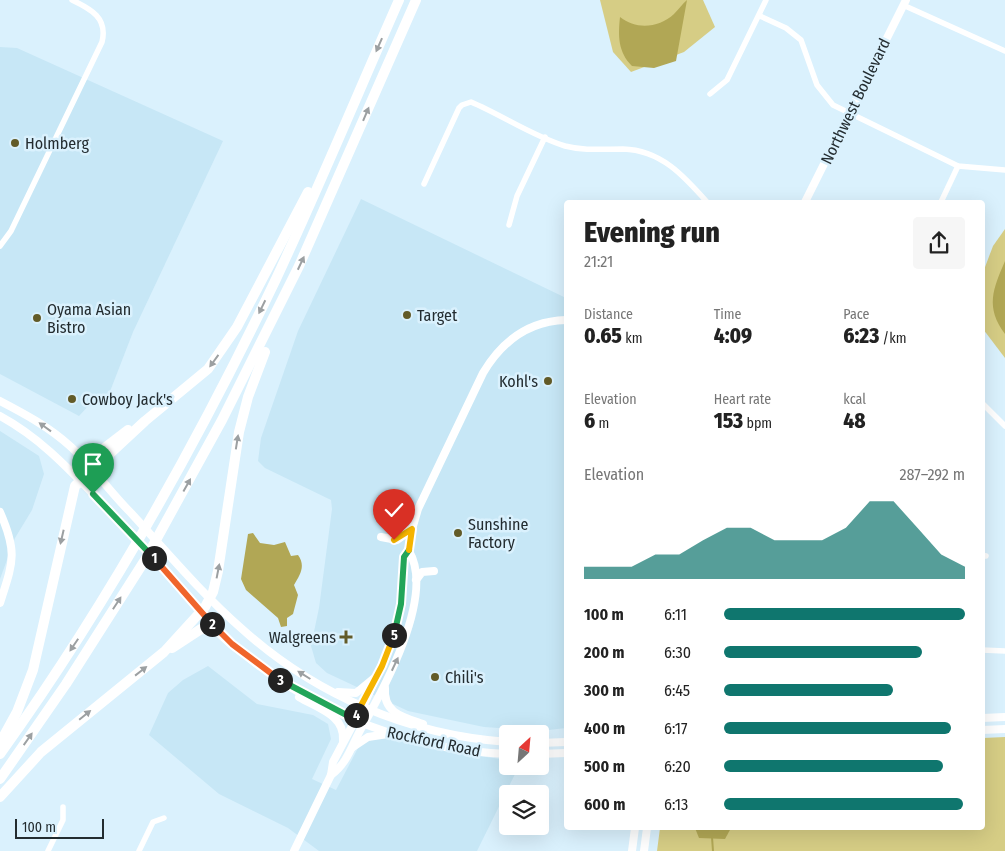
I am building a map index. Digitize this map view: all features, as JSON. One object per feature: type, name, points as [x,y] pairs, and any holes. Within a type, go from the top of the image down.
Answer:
[{"type":"highway","points":[[0,754],[82,633],[174,479],[226,381],[277,277],[399,0]]},
{"type":"highway","points":[[164,652],[202,611],[210,598],[218,571],[244,412],[256,372],[289,287],[416,0]]},
{"type":"highway","points":[[0,744],[17,712],[30,680],[75,486],[145,421],[197,379],[219,354],[244,313],[315,178],[325,167]]},
{"type":"highway","points":[[0,779],[66,684],[145,560],[222,420],[289,287]]},
{"type":"highway","points":[[82,458],[98,452],[132,427],[145,421]]},
{"type":"highway","points":[[0,797],[42,752],[164,652],[201,629],[215,630]]},
{"type":"main road","name":"Northwest Boulevard","points":[[806,200],[904,2]]},
{"type":"main road","points":[[294,851],[332,775],[333,762],[378,674],[392,641],[401,604],[404,557],[409,551],[412,529],[429,486],[490,361],[506,342],[539,323],[564,320]]},
{"type":"main road","name":"Rockford Road","points":[[0,401],[35,420],[82,458],[124,507],[210,598],[260,645],[318,684],[371,712],[432,731],[499,741]]},
{"type":"main road","name":"Rockford Road","points":[[0,416],[46,447],[81,480],[169,574],[202,611],[215,630],[261,667],[306,696],[354,719],[392,734],[449,748],[499,753]]},
{"type":"main road","points":[[0,512],[11,541],[13,558],[0,603]]},
{"type":"main road","points":[[381,537],[397,540],[412,529]]},
{"type":"main road","points":[[332,775],[342,768],[386,683],[407,633],[415,582],[416,562],[409,551]]},
{"type":"main road","points":[[415,582],[422,572],[434,570]]},
{"type":"main road","points":[[261,667],[266,676],[337,719],[343,732],[343,742]]},
{"type":"main road","points":[[318,684],[340,692],[356,693],[364,689],[378,674]]},
{"type":"main road","points":[[386,683],[385,698],[390,710],[397,715],[423,724],[432,731]]},
{"type":"main road","points":[[985,718],[1005,717]]},
{"type":"main road","points":[[985,730],[1005,728]]},
{"type":"main road","points":[[352,748],[368,737],[392,734]]},
{"type":"main road","points":[[549,743],[564,742]]},
{"type":"main road","points":[[549,754],[564,753]]},
{"type":"main road","points":[[632,851],[636,830]]},
{"type":"main road","points":[[644,851],[647,830]]},
{"type":"street","points":[[0,246],[11,232],[102,42],[103,26],[96,13],[72,0]]},
{"type":"street","points":[[710,94],[727,80],[760,16],[766,0]]},
{"type":"street","points":[[904,2],[1005,51]]},
{"type":"street","points":[[760,16],[786,28],[801,40],[821,92],[833,105],[958,166],[1005,170]]},
{"type":"street","points":[[424,184],[459,108],[471,102],[545,137],[579,149],[623,149],[652,155],[678,171],[706,200]]},
{"type":"street","points":[[509,225],[517,196],[545,137]]},
{"type":"street","points":[[942,200],[958,166]]},
{"type":"street","points":[[985,407],[1005,426]]},
{"type":"street","points":[[985,650],[1005,651]]},
{"type":"street","points":[[48,851],[64,820],[63,807]]},
{"type":"street","points":[[139,851],[154,822],[164,818]]},
{"type":"shaded area","points":[[600,0],[703,0],[715,27],[684,52],[631,72],[613,52]]},
{"type":"shaded area","points":[[687,0],[676,61],[654,68],[632,66],[627,61],[620,43],[620,17],[633,24],[655,25],[668,19]]},
{"type":"shaded area","points":[[0,47],[17,48],[223,141],[133,332],[109,394],[90,404],[79,416],[0,374]]},
{"type":"shaded area","points":[[361,199],[564,297],[564,728],[549,730],[549,725],[499,725],[499,728],[484,727],[408,711],[327,673],[316,663],[311,646],[319,608],[332,509],[331,500],[265,468],[258,461],[261,438],[298,331]]},
{"type":"shaded area","points":[[1005,229],[1005,358],[985,332],[985,267],[993,246]]},
{"type":"shaded area","points":[[1005,261],[1005,334],[995,315],[993,298],[994,289]]},
{"type":"shaded area","points":[[0,431],[39,456],[44,474],[32,510],[15,538],[0,579]]},
{"type":"shaded area","points":[[253,533],[260,543],[274,545],[285,542],[291,556],[298,555],[302,563],[294,585],[298,595],[293,614],[287,618],[287,626],[281,627],[278,618],[246,590],[241,579],[248,534]]},
{"type":"shaded area","points":[[208,666],[257,704],[313,715],[328,724],[331,739],[312,779],[336,790],[358,748],[367,740],[384,736],[431,749],[499,759],[499,775],[515,775],[510,785],[499,785],[499,806],[477,851],[319,851],[288,828],[219,794],[149,735],[168,693],[183,680]]},
{"type":"shaded area","points":[[1005,737],[1005,851],[657,851],[660,830],[985,830],[985,738]]},
{"type":"shaded area","points":[[696,830],[730,830],[725,839],[699,838]]},
{"type":"waterway","points":[[712,837],[713,851]]},
{"type":"place","name":"Holmberg","points":[[15,143]]},
{"type":"place","name":"Target","points":[[407,315]]},
{"type":"place","name":"Oyama Asian Bistro","points":[[37,318]]},
{"type":"place","name":"Kohl's","points":[[548,381]]},
{"type":"place","name":"Cowboy Jack's","points":[[72,399]]},
{"type":"place","name":"Sunshine Factory","points":[[458,533]]},
{"type":"place","name":"Walgreens","points":[[346,637]]},
{"type":"place","name":"Chili's","points":[[435,677]]},
{"type":"route","points":[[93,494],[169,574],[202,611],[215,630],[287,685],[327,707],[354,719],[382,666],[392,641],[401,604],[404,557],[409,551],[412,529],[402,537],[394,540]]}]
